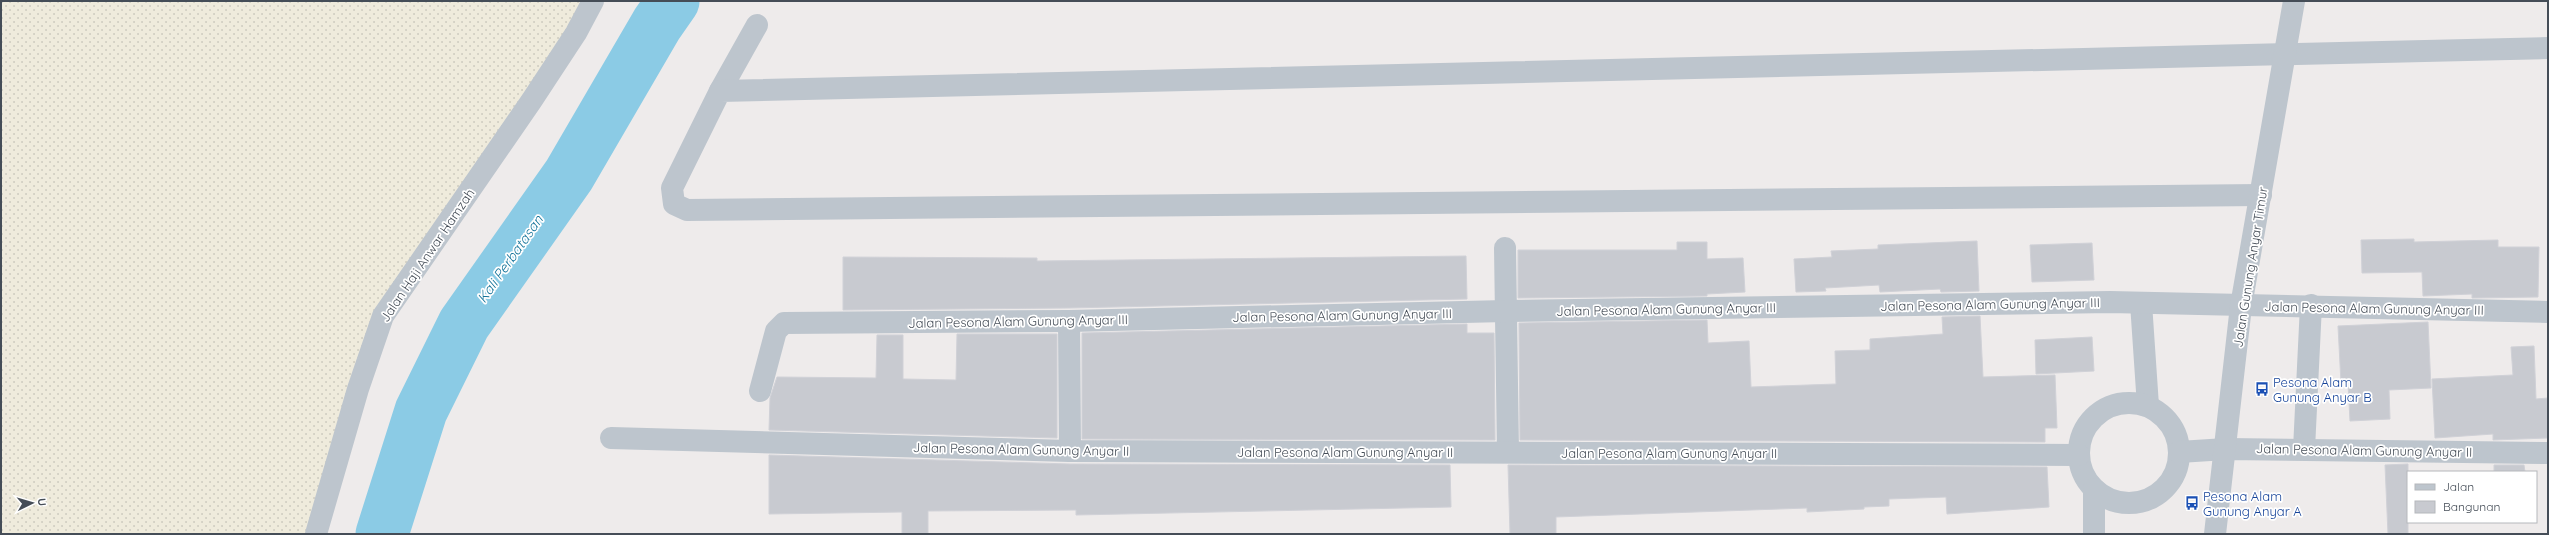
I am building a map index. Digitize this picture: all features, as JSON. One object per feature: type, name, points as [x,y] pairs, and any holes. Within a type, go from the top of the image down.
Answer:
[{"type":"street","name":"Jalan Haji Anwar Hamzah","points":[[316,534],[358,389],[382,316],[537,93],[576,33],[593,1]]},
{"type":"street","name":"Jalan Gunung Anyar Timur","points":[[2215,534],[2241,306],[2294,1]]},
{"type":"street","points":[[757,25],[720,91],[672,188],[674,204],[687,210],[2261,195]]},
{"type":"street","points":[[720,91],[2548,48]]},
{"type":"street","points":[[1505,248],[1508,452]]},
{"type":"street","points":[[2141,303],[2148,406]]},
{"type":"street","name":"Jalan Pesona Alam Gunung Anyar III","points":[[760,391],[776,331],[784,323],[1069,321],[1506,311],[2141,303],[2241,306],[2311,305],[2548,312]]},
{"type":"street","points":[[2304,450],[2311,305]]},
{"type":"street","points":[[1069,321],[1070,451]]},
{"type":"street","points":[[2129,402],[2148,406],[2164,416],[2175,432],[2179,452],[2176,471],[2166,488],[2149,499],[2130,503],[2111,500],[2094,489],[2083,473],[2079,454],[2083,434],[2094,418],[2110,407],[2129,402]]},
{"type":"street","name":"Jalan Pesona Alam Gunung Anyar II","points":[[610,438],[1070,451],[2079,454]]},
{"type":"street","name":"Jalan Pesona Alam Gunung Anyar II","points":[[2179,452],[2226,448],[2548,453]]},
{"type":"street","points":[[2094,489],[2094,534]]},
{"type":"sand","points":[[1,1],[593,1],[383,316],[316,534],[1,534]]},
{"type":"building","points":[[2414,239],[2414,242],[2498,240],[2498,247],[2539,247],[2538,297],[2472,298],[2472,294],[2423,296],[2422,272],[2362,273],[2361,240]]},
{"type":"building","points":[[1977,241],[1979,291],[1941,292],[1940,289],[1880,292],[1879,285],[1825,288],[1826,291],[1796,292],[1794,259],[1832,257],[1831,251],[1878,249],[1878,245]]},
{"type":"building","points":[[1677,242],[1707,242],[1707,259],[1743,258],[1745,292],[1707,294],[1707,296],[1518,298],[1518,250],[1677,250]]},
{"type":"building","points":[[2092,243],[2094,280],[2032,282],[2030,245]]},
{"type":"building","points":[[1466,256],[1467,299],[1069,308],[843,310],[843,257],[1037,258],[1037,261]]},
{"type":"building","points":[[1980,316],[1983,377],[2055,375],[2057,428],[2045,428],[2045,442],[1520,440],[1519,323],[1707,320],[1708,343],[1749,341],[1751,387],[1836,384],[1835,351],[1870,350],[1870,339],[1943,334],[1942,317]]},
{"type":"building","points":[[2428,322],[2431,388],[2389,390],[2390,419],[2350,421],[2348,383],[2341,383],[2338,326]]},
{"type":"building","points":[[1467,324],[1467,333],[1494,333],[1495,440],[1082,439],[1082,333]]},
{"type":"building","points":[[957,334],[1057,334],[1057,438],[769,430],[770,398],[777,377],[876,378],[877,335],[903,335],[903,379],[956,380]]},
{"type":"building","points":[[2092,337],[2094,371],[2036,374],[2035,340]]},
{"type":"building","points":[[2534,346],[2536,399],[2548,398],[2548,438],[2493,440],[2493,434],[2435,438],[2432,379],[2513,375],[2511,347]]},
{"type":"building","points":[[769,455],[1070,464],[1450,465],[1451,507],[1076,515],[1076,510],[928,511],[928,534],[902,534],[902,512],[769,514]]},
{"type":"building","points":[[2408,464],[2408,534],[2388,534],[2385,465]]},
{"type":"building","points":[[1508,465],[2047,467],[2049,507],[1947,514],[1946,497],[1889,499],[1889,506],[1864,507],[1864,509],[1807,512],[1807,508],[1556,517],[1556,534],[1510,534]]},
{"type":"building","points":[[2494,465],[2524,465],[2525,471],[2494,471]]},
{"type":"waterway","name":"Kali Perbatasan","points":[[382,534],[421,411],[464,324],[569,175],[657,24],[673,1]]},
{"type":"place","name":"Pesona Alam Gunung Anyar B","points":[[2262,389]]},
{"type":"place","name":"Pesona Alam Gunung Anyar A","points":[[2192,503]]}]
